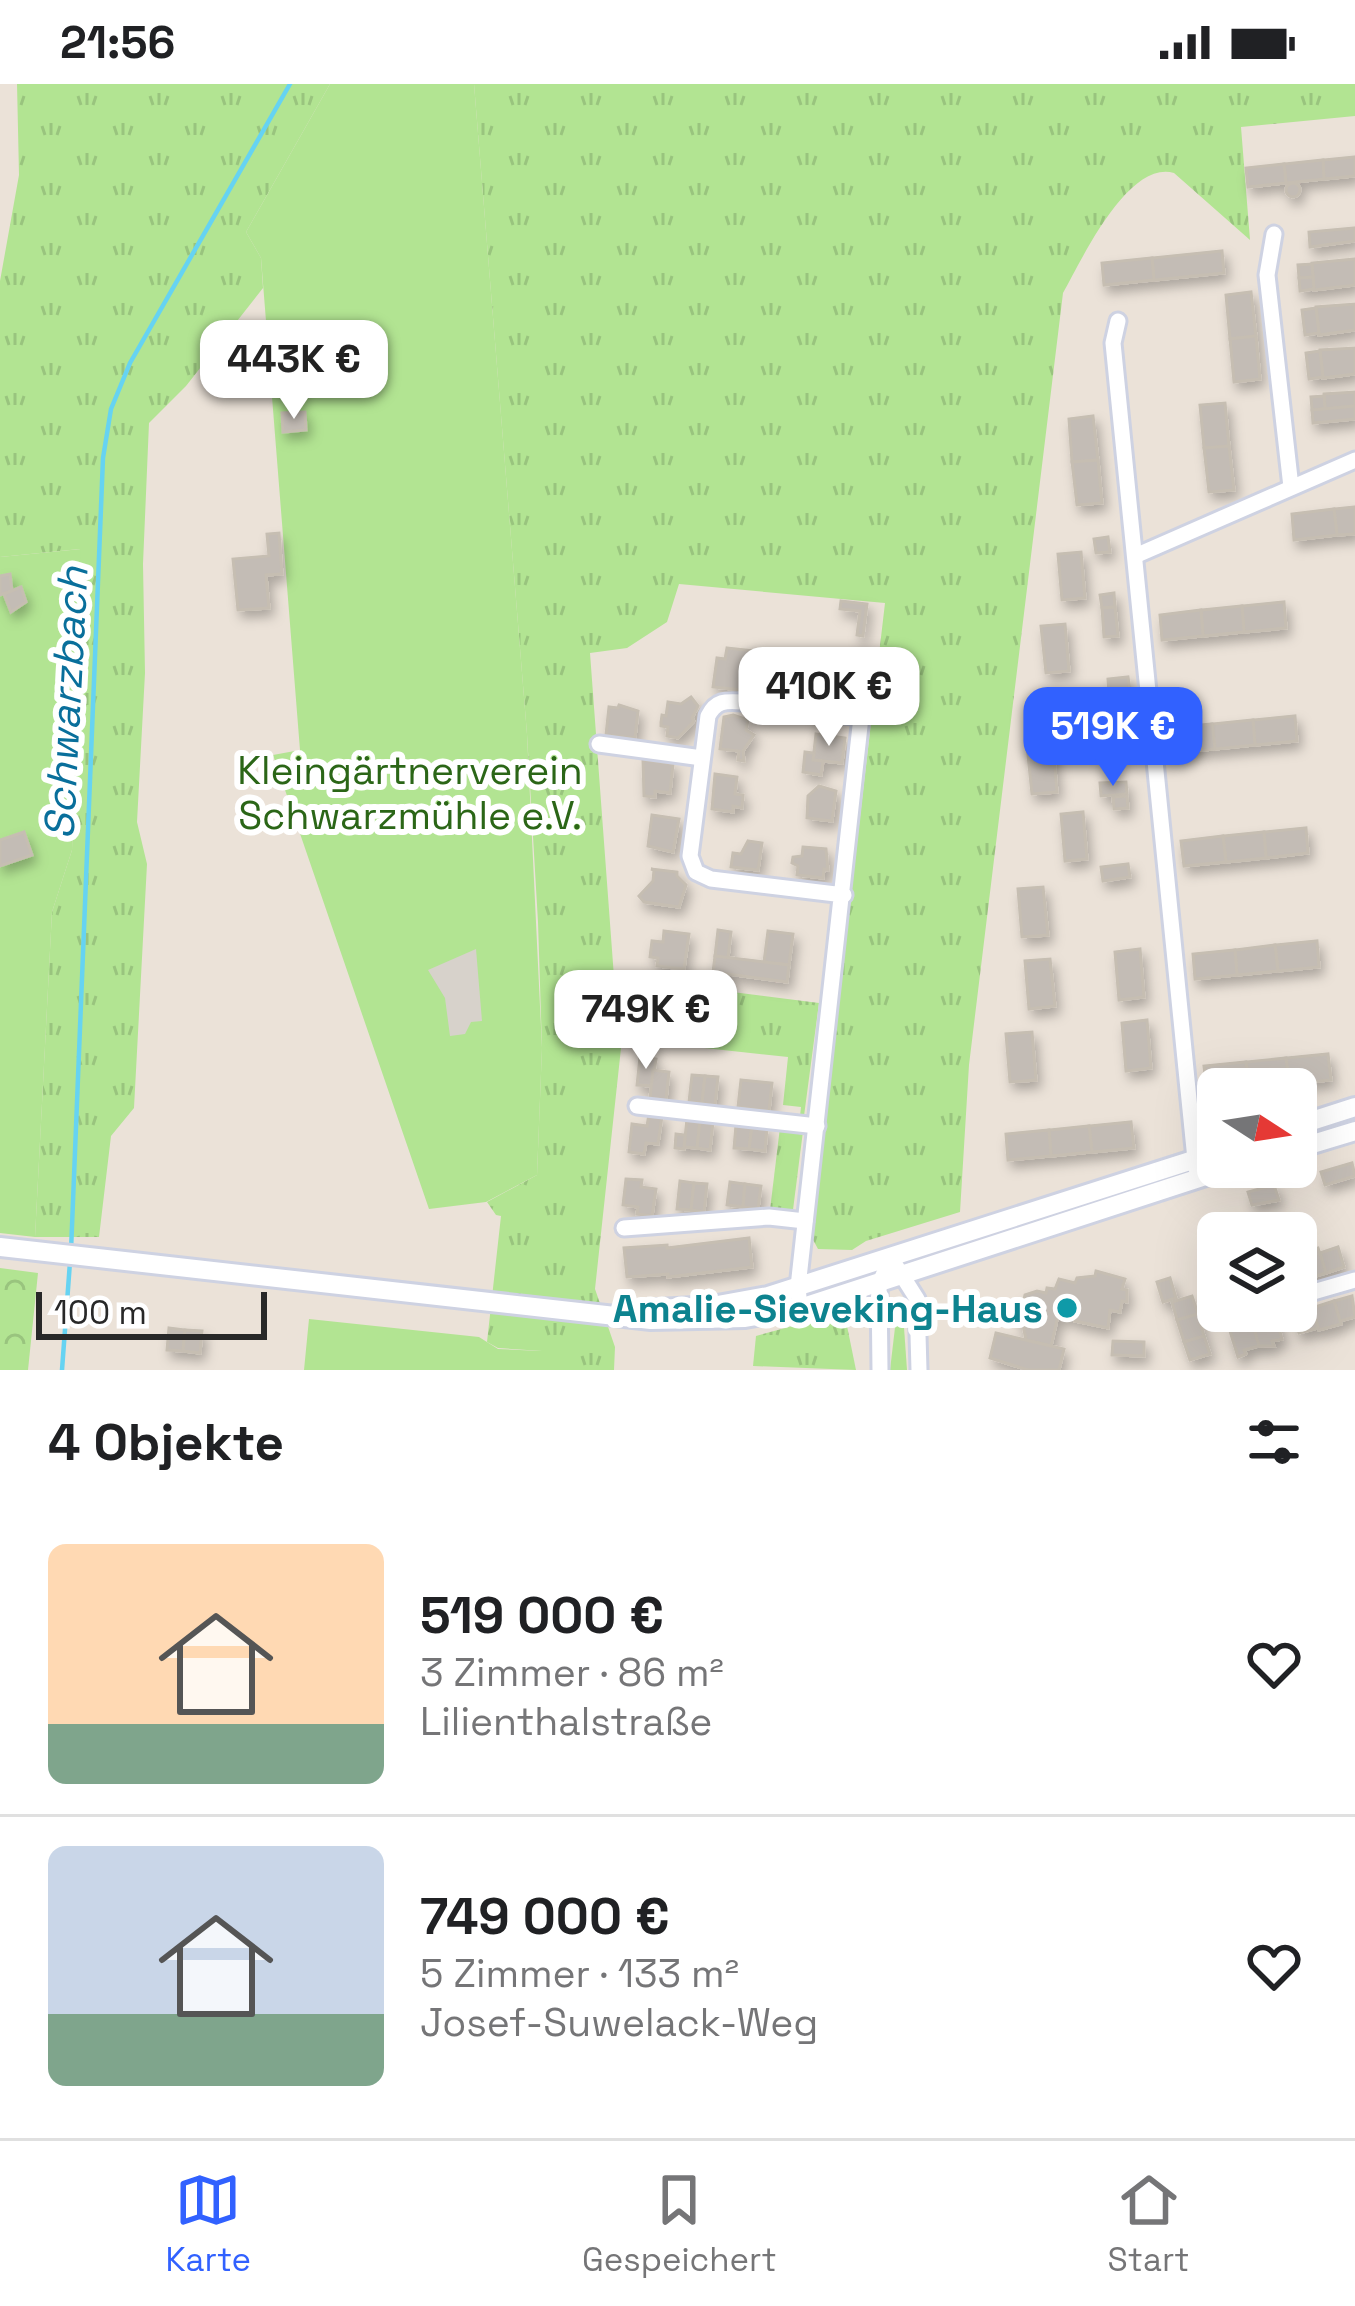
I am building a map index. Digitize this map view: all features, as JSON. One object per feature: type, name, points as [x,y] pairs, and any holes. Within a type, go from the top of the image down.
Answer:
[{"type":"street","points":[[1274,234],[1267,275],[1291,487]]},
{"type":"street","points":[[1118,321],[1113,343],[1196,1169]]},
{"type":"street","points":[[1135,556],[1355,460]]},
{"type":"street","points":[[800,1308],[798,1287],[844,895],[861,717],[725,701],[714,706],[708,716],[690,856],[696,872],[711,879],[844,895]]},
{"type":"street","points":[[599,744],[702,758]]},
{"type":"street","points":[[637,1106],[817,1126]]},
{"type":"street","points":[[1317,1119],[1355,1107]]},
{"type":"street","points":[[1317,1143],[1355,1131]]},
{"type":"street","points":[[618,1313],[739,1303],[1196,1169]]},
{"type":"street","points":[[0,1247],[685,1322],[800,1308],[904,1276],[1196,1169]]},
{"type":"street","points":[[624,1228],[769,1217],[805,1220]]},
{"type":"street","points":[[891,1258],[917,1299],[919,1370]]},
{"type":"street","points":[[880,1370],[879,1284],[891,1258]]},
{"type":"street","points":[[1317,1291],[1355,1280]]},
{"type":"green space","points":[[17,84],[330,84],[246,232],[261,258],[263,288],[186,386],[149,423],[137,822],[147,864],[134,1108],[111,1136],[99,1237],[35,1237],[52,912],[72,850],[80,549],[0,557],[0,281],[19,175]]},
{"type":"green space","name":"Kleingärtnerverein Schwarzmühle e.V.","points":[[330,84],[474,84],[527,734],[542,1048],[537,1175],[486,1202],[429,1209],[273,755],[300,750],[261,258],[246,232]]},
{"type":"green space","points":[[474,84],[1355,84],[1355,116],[1241,127],[1250,240],[1174,173],[1157,173],[1140,181],[1108,215],[1063,293],[969,1065],[960,1212],[866,1241],[852,1250],[818,1249],[811,1236],[885,603],[679,584],[667,622],[627,648],[590,653],[614,977],[819,1003],[804,1116],[800,1116],[801,1107],[783,1105],[788,1057],[622,1039],[595,1289],[615,1347],[614,1370],[542,1370],[542,1351],[498,1348],[487,1342],[501,1216],[487,1202],[537,1175],[542,1048],[527,734]]},
{"type":"green space","points":[[81,549],[72,850],[52,912],[35,1237],[0,1233],[0,557]]},
{"type":"green space","points":[[780,1127],[803,1131],[793,1210],[770,1210]]},
{"type":"green space","points":[[0,1268],[38,1273],[28,1370],[0,1370]]},
{"type":"green space","points":[[902,1299],[907,1370],[890,1370],[898,1302]]},
{"type":"green space","points":[[833,1315],[847,1326],[856,1370],[753,1366],[756,1336]]},
{"type":"green space","points":[[309,1319],[479,1337],[498,1349],[542,1351],[542,1370],[304,1370]]},
{"type":"shaded area","points":[[476,949],[482,1021],[471,1022],[465,1034],[450,1036],[445,998],[428,970]]},
{"type":"building","points":[[1355,157],[1355,176],[1324,179],[1323,160]]},
{"type":"building","points":[[1323,160],[1324,179],[1286,183],[1284,164]]},
{"type":"building","points":[[1284,164],[1286,183],[1248,187],[1246,168]]},
{"type":"building","points":[[1293,183],[1300,190],[1293,197],[1286,190]]},
{"type":"building","points":[[1355,228],[1355,241],[1310,247],[1309,232]]},
{"type":"building","points":[[1222,251],[1224,273],[1154,280],[1152,258]]},
{"type":"building","points":[[1152,258],[1154,280],[1104,285],[1102,263]]},
{"type":"building","points":[[1355,259],[1355,285],[1314,290],[1312,263]]},
{"type":"building","points":[[1312,264],[1313,277],[1299,278],[1298,265]]},
{"type":"building","points":[[1313,277],[1314,289],[1300,291],[1299,278]]},
{"type":"building","points":[[1251,292],[1256,336],[1230,339],[1226,295]]},
{"type":"building","points":[[1355,304],[1355,330],[1319,335],[1316,307]]},
{"type":"building","points":[[1316,308],[1319,333],[1305,335],[1302,310]]},
{"type":"building","points":[[1256,336],[1260,379],[1234,382],[1230,339]]},
{"type":"building","points":[[1355,348],[1355,374],[1323,378],[1320,350]]},
{"type":"building","points":[[1320,351],[1323,377],[1309,379],[1306,353]]},
{"type":"building","points":[[1355,392],[1355,406],[1325,409],[1324,394]]},
{"type":"building","points":[[1324,396],[1325,409],[1312,410],[1311,397]]},
{"type":"building","points":[[1225,403],[1229,446],[1204,448],[1200,405]]},
{"type":"building","points":[[1355,406],[1355,419],[1313,423],[1312,410]]},
{"type":"building","points":[[305,412],[306,430],[283,432],[282,413]]},
{"type":"building","points":[[1093,416],[1098,460],[1072,462],[1069,419]]},
{"type":"building","points":[[1229,446],[1234,490],[1209,492],[1204,448]]},
{"type":"building","points":[[1098,460],[1102,503],[1077,505],[1072,462]]},
{"type":"building","points":[[1355,507],[1355,534],[1337,535],[1334,509]]},
{"type":"building","points":[[1334,509],[1337,535],[1294,540],[1292,514]]},
{"type":"building","points":[[279,533],[282,574],[266,575],[269,608],[238,610],[233,559],[269,556],[267,534]]},
{"type":"building","points":[[1108,537],[1110,552],[1096,553],[1094,539]]},
{"type":"building","points":[[1081,552],[1085,598],[1062,600],[1058,554]]},
{"type":"building","points":[[10,574],[12,591],[0,595],[0,576]]},
{"type":"building","points":[[21,587],[26,602],[11,612],[4,594]]},
{"type":"building","points":[[1114,593],[1115,607],[1102,608],[1100,595]]},
{"type":"building","points":[[841,601],[867,604],[863,636],[857,635],[860,611],[840,609]]},
{"type":"building","points":[[1284,602],[1286,628],[1244,632],[1242,606]]},
{"type":"building","points":[[1242,606],[1244,632],[1203,636],[1201,610]]},
{"type":"building","points":[[1115,607],[1118,636],[1104,637],[1102,608]]},
{"type":"building","points":[[1201,610],[1203,636],[1162,640],[1160,615]]},
{"type":"building","points":[[1065,624],[1069,671],[1046,673],[1041,626]]},
{"type":"building","points":[[727,648],[755,651],[748,685],[743,684],[742,690],[713,687],[717,658],[725,659]]},
{"type":"building","points":[[770,657],[799,666],[796,694],[765,691]]},
{"type":"building","points":[[840,666],[852,668],[849,703],[814,699],[821,668],[839,670]]},
{"type":"building","points":[[1128,677],[1130,690],[1109,693],[1108,679]]},
{"type":"building","points":[[1095,692],[1100,739],[1077,741],[1072,694]]},
{"type":"building","points":[[691,697],[698,706],[694,721],[678,738],[667,736],[668,727],[661,722],[668,702],[681,704]]},
{"type":"building","points":[[609,707],[638,711],[635,738],[606,735]]},
{"type":"building","points":[[1295,716],[1297,741],[1255,745],[1253,720]]},
{"type":"building","points":[[724,717],[748,720],[746,730],[754,735],[743,751],[744,761],[738,760],[739,751],[720,749]]},
{"type":"building","points":[[1253,720],[1255,745],[1215,749],[1212,724]]},
{"type":"building","points":[[1212,724],[1215,749],[1173,753],[1170,728]]},
{"type":"building","points":[[816,734],[845,738],[842,763],[813,760]]},
{"type":"building","points":[[1053,744],[1057,792],[1032,794],[1027,746]]},
{"type":"building","points":[[805,752],[823,761],[821,775],[803,772]]},
{"type":"building","points":[[643,760],[673,764],[670,793],[655,791],[655,797],[644,796]]},
{"type":"building","points":[[715,774],[737,777],[735,794],[743,795],[742,808],[733,806],[733,812],[712,809]]},
{"type":"building","points":[[1126,782],[1127,794],[1101,796],[1100,783]]},
{"type":"building","points":[[819,786],[836,791],[832,821],[807,818],[808,796]]},
{"type":"building","points":[[1127,796],[1128,808],[1114,809],[1113,797]]},
{"type":"building","points":[[1083,812],[1087,859],[1065,861],[1061,814]]},
{"type":"building","points":[[652,815],[679,819],[673,852],[648,846]]},
{"type":"building","points":[[1306,828],[1308,853],[1266,858],[1264,832]]},
{"type":"building","points":[[24,832],[32,855],[0,866],[0,840]]},
{"type":"building","points":[[1264,832],[1266,858],[1226,862],[1223,836]]},
{"type":"building","points":[[1223,836],[1226,862],[1184,866],[1181,841]]},
{"type":"building","points":[[748,841],[762,843],[758,870],[731,867],[733,853],[741,854]]},
{"type":"building","points":[[803,847],[826,849],[828,870],[824,869],[823,878],[797,875],[793,857],[802,856]]},
{"type":"building","points":[[1128,864],[1130,877],[1103,881],[1101,867]]},
{"type":"building","points":[[651,869],[677,872],[686,885],[679,907],[644,902],[639,896],[653,881]]},
{"type":"building","points":[[1043,887],[1048,935],[1022,937],[1018,889]]},
{"type":"building","points":[[718,930],[731,932],[728,958],[715,956]]},
{"type":"building","points":[[664,931],[689,934],[684,969],[657,966],[658,958],[650,957],[652,941],[663,942]]},
{"type":"building","points":[[768,931],[793,934],[789,965],[764,962]]},
{"type":"building","points":[[1317,941],[1319,967],[1278,971],[1275,945]]},
{"type":"building","points":[[1275,945],[1278,971],[1237,975],[1235,950]]},
{"type":"building","points":[[1140,949],[1144,997],[1119,1000],[1115,952]]},
{"type":"building","points":[[1235,950],[1237,975],[1195,979],[1193,954]]},
{"type":"building","points":[[715,956],[789,965],[787,982],[713,972]]},
{"type":"building","points":[[1050,959],[1055,1006],[1029,1009],[1025,961]]},
{"type":"building","points":[[1147,1020],[1151,1068],[1126,1071],[1122,1023]]},
{"type":"building","points":[[1032,1032],[1036,1080],[1010,1082],[1006,1034]]},
{"type":"building","points":[[1328,1054],[1331,1080],[1317,1081],[1317,1068],[1287,1068],[1286,1058]]},
{"type":"building","points":[[640,1057],[656,1059],[652,1086],[637,1085]]},
{"type":"building","points":[[1286,1058],[1287,1068],[1247,1068],[1246,1062]]},
{"type":"building","points":[[1246,1062],[1247,1068],[1204,1068]]},
{"type":"building","points":[[653,1070],[669,1072],[666,1100],[650,1098]]},
{"type":"building","points":[[692,1075],[705,1076],[702,1103],[689,1102]]},
{"type":"building","points":[[705,1076],[718,1077],[715,1105],[702,1103]]},
{"type":"building","points":[[741,1080],[772,1083],[769,1111],[738,1107]]},
{"type":"building","points":[[649,1114],[662,1116],[658,1144],[646,1143],[644,1154],[629,1152],[632,1124],[647,1126]]},
{"type":"building","points":[[687,1119],[700,1121],[697,1148],[684,1147]]},
{"type":"building","points":[[700,1121],[713,1122],[710,1150],[697,1148]]},
{"type":"building","points":[[1131,1122],[1134,1148],[1092,1152],[1089,1126]]},
{"type":"building","points":[[736,1125],[752,1126],[749,1149],[734,1148]]},
{"type":"building","points":[[752,1126],[767,1128],[765,1151],[749,1149]]},
{"type":"building","points":[[1089,1126],[1092,1152],[1051,1156],[1049,1130]]},
{"type":"building","points":[[1049,1130],[1051,1156],[1008,1160],[1006,1134]]},
{"type":"building","points":[[676,1134],[685,1135],[684,1149],[675,1148]]},
{"type":"building","points":[[1352,1163],[1355,1176],[1325,1185],[1321,1172]]},
{"type":"building","points":[[626,1179],[642,1180],[641,1187],[656,1189],[652,1216],[623,1205]]},
{"type":"building","points":[[680,1181],[694,1183],[691,1210],[677,1209]]},
{"type":"building","points":[[730,1182],[745,1184],[743,1207],[727,1205]]},
{"type":"building","points":[[694,1183],[707,1184],[704,1212],[691,1210]]},
{"type":"building","points":[[745,1184],[761,1186],[758,1209],[743,1207]]},
{"type":"building","points":[[1275,1188],[1279,1200],[1252,1205],[1248,1192]]},
{"type":"building","points":[[749,1238],[752,1267],[627,1277],[624,1248]]},
{"type":"building","points":[[1338,1247],[1344,1267],[1326,1273],[1320,1253]]},
{"type":"building","points":[[1317,1248],[1326,1273],[1317,1276]]},
{"type":"building","name":"Amalie-Sieveking-Haus","points":[[1096,1271],[1125,1279],[1122,1289],[1127,1290],[1127,1302],[1122,1301],[1120,1312],[1110,1310],[1108,1328],[1075,1321],[1076,1316],[1068,1319],[1065,1314],[1058,1316],[1051,1346],[1026,1340],[1023,1325],[1018,1324],[1020,1315],[1014,1314],[1017,1301],[1023,1303],[1025,1295],[1055,1289],[1059,1279],[1075,1283],[1077,1278],[1095,1276]]},
{"type":"building","points":[[1170,1278],[1176,1298],[1163,1302],[1157,1282]]},
{"type":"building","points":[[1192,1296],[1197,1314],[1177,1320],[1172,1302]]},
{"type":"building","points":[[1352,1296],[1355,1317],[1340,1321],[1334,1301]]},
{"type":"building","points":[[1334,1301],[1341,1324],[1319,1330],[1317,1306]]},
{"type":"building","points":[[1197,1314],[1197,1332],[1204,1336],[1184,1342],[1177,1320]]},
{"type":"building","points":[[169,1328],[185,1330],[183,1351],[167,1350]]},
{"type":"building","points":[[185,1330],[202,1331],[200,1353],[183,1351]]},
{"type":"building","points":[[1230,1332],[1255,1332],[1259,1346],[1238,1357]]},
{"type":"building","points":[[1255,1332],[1280,1332],[1282,1339],[1272,1341],[1274,1346],[1259,1346]]},
{"type":"building","points":[[996,1333],[1064,1349],[1059,1370],[1028,1370],[990,1358]]},
{"type":"building","points":[[1204,1336],[1210,1354],[1190,1360],[1184,1342]]},
{"type":"building","points":[[1113,1341],[1144,1342],[1144,1356],[1112,1355]]},
{"type":"waterway","name":"Schwarzbach","points":[[71,1251],[103,458],[111,409],[130,363],[290,84]]},
{"type":"waterway","name":"Schwarzbach","points":[[62,1370],[70,1262]]},
{"type":"place","name":"Amalie-Sieveking-Haus","points":[[1067,1308]]}]
